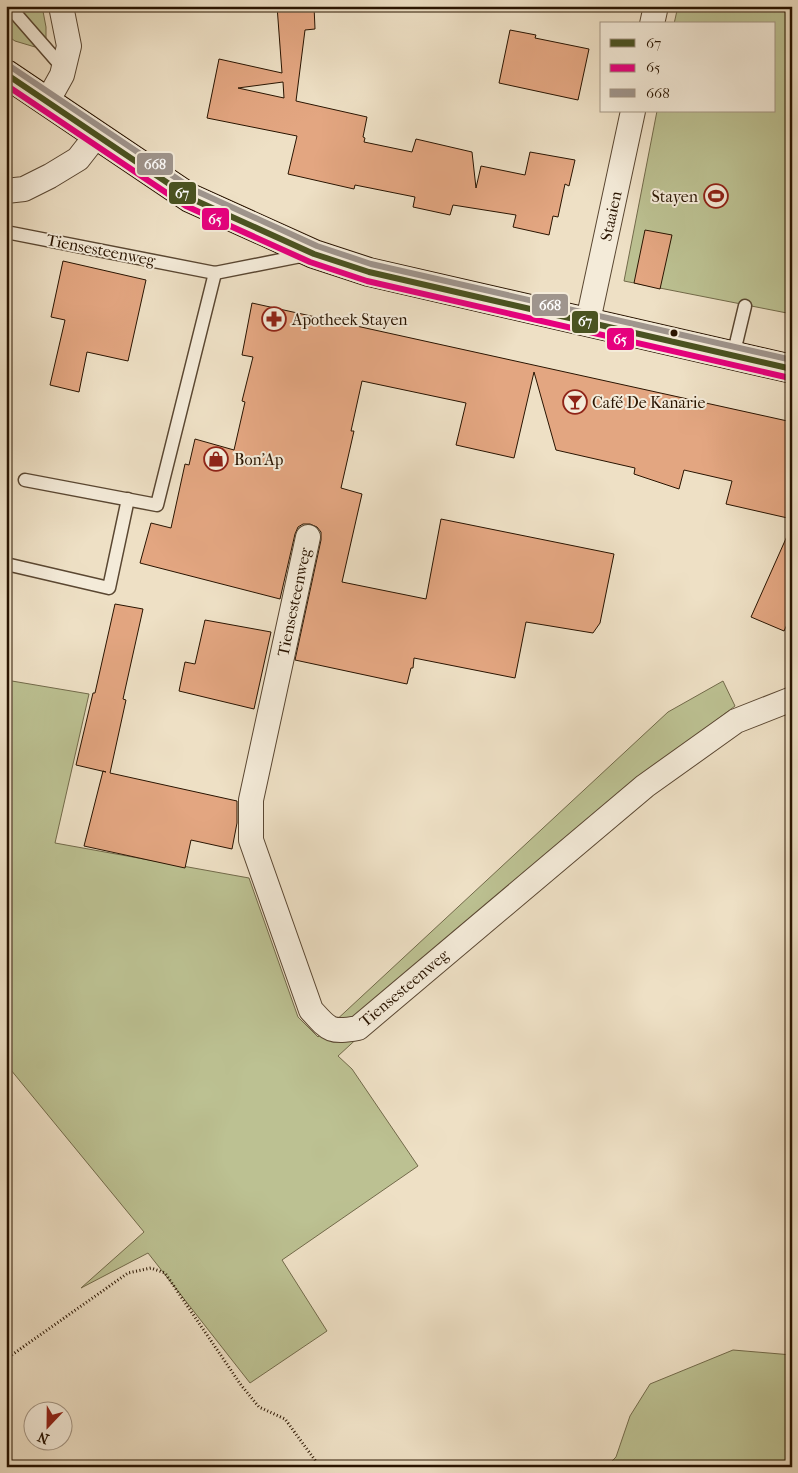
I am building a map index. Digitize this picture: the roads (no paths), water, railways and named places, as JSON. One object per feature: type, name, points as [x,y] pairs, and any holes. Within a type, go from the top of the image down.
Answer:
[{"type":"main road","name":"Tiensesteenweg","points":[[6,74],[190,198],[314,254],[369,272],[792,369]]},
{"type":"street","points":[[47,102],[62,75],[69,46],[61,6]]},
{"type":"street","points":[[652,22],[656,6]]},
{"type":"street","name":"Staaien","points":[[588,321],[633,112]]},
{"type":"street","points":[[6,191],[24,189],[78,159],[96,136]]},
{"type":"street","name":"Tiensesteenweg","points":[[308,537],[251,800],[251,840],[311,1010],[327,1028],[341,1031],[358,1028],[645,786],[736,720],[792,699]]},
{"type":"lane","points":[[6,6],[15,13],[63,68]]},
{"type":"lane","name":"Tiensesteenweg","points":[[6,232],[215,273],[314,254]]},
{"type":"lane","points":[[25,480],[157,505],[215,273]]},
{"type":"lane","points":[[733,356],[745,306]]},
{"type":"lane","points":[[6,564],[109,588],[128,499]]},
{"type":"place","name":"Stayen","points":[[716,196]]},
{"type":"place","name":"Apotheek Stayen","points":[[274,319]]},
{"type":"place","name":"Café De Kanarie","points":[[575,402]]},
{"type":"place","name":"Bon'Ap","points":[[216,459]]}]
